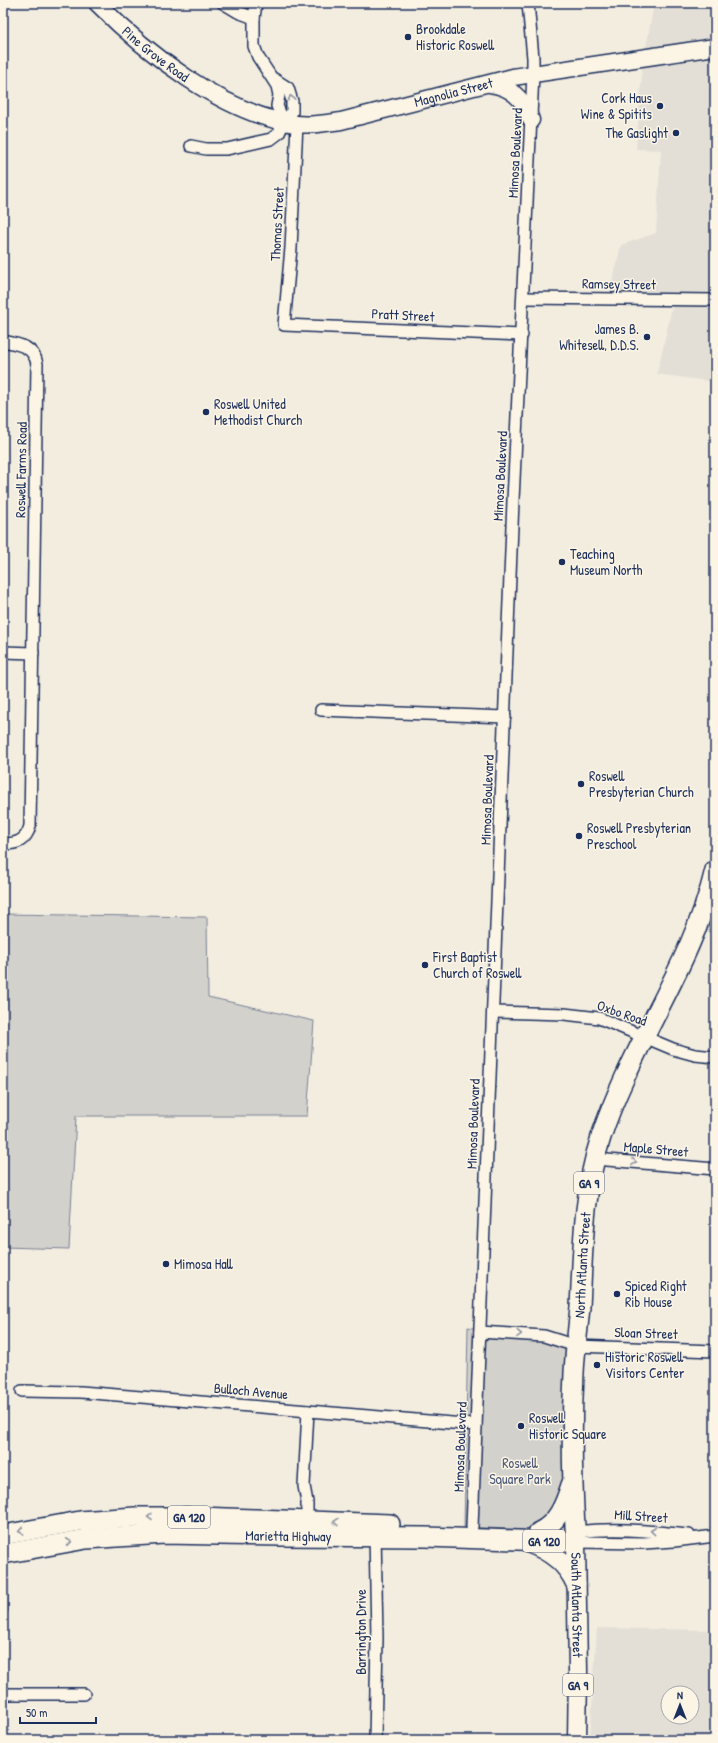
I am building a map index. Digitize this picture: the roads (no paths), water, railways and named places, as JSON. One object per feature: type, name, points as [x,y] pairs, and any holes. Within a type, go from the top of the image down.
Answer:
[{"type":"highway","name":"North Atlanta Street","points":[[575,1537],[573,1398],[585,1207],[589,1184],[601,1138],[617,1093],[699,924],[715,870]]},
{"type":"highway","points":[[539,1532],[549,1528],[553,1524],[566,1500],[573,1478]]},
{"type":"highway","name":"Marietta Highway","points":[[3,1535],[80,1521],[135,1517],[307,1521],[375,1530],[512,1539],[575,1537]]},
{"type":"highway","name":"Marietta Highway","points":[[3,1554],[57,1543],[125,1536],[185,1534],[283,1536],[375,1530],[472,1527],[539,1532],[575,1537]]},
{"type":"highway","points":[[512,1539],[547,1550],[564,1564],[572,1575],[576,1584]]},
{"type":"main road","name":"Pine Grove Road","points":[[97,3],[152,53],[199,86]]},
{"type":"main road","name":"Magnolia Street","points":[[199,86],[246,111],[290,123],[319,124],[341,121],[486,84],[533,74],[715,47]]},
{"type":"main road","points":[[486,84],[506,88],[517,95],[523,102],[531,120]]},
{"type":"main road","name":"South Atlanta Street","points":[[575,1537],[578,1671],[577,1740]]},
{"type":"street","points":[[224,3],[238,12],[254,18]]},
{"type":"street","points":[[190,146],[206,149],[227,149],[271,138],[290,123],[292,101],[288,88],[274,79],[263,66],[254,46],[254,18],[256,3]]},
{"type":"street","name":"Mimosa Boulevard","points":[[472,1527],[533,74],[528,3]]},
{"type":"street","points":[[274,79],[279,96],[277,106],[290,123]]},
{"type":"street","name":"Thomas Street","points":[[284,325],[291,248],[290,123]]},
{"type":"street","name":"Ramsey Street","points":[[523,298],[715,300]]},
{"type":"street","name":"Pratt Street","points":[[284,325],[522,335]]},
{"type":"street","name":"Roswell Farms Road","points":[[3,341],[24,346],[33,352],[38,364],[30,826],[28,833],[19,842],[3,844]]},
{"type":"street","points":[[3,652],[33,653]]},
{"type":"street","points":[[321,710],[505,716]]},
{"type":"street","name":"Oxbo Road","points":[[493,1012],[564,1014],[599,1018],[683,1052],[715,1057]]},
{"type":"street","name":"Maple Street","points":[[595,1159],[715,1169]]},
{"type":"street","name":"Sloan Street","points":[[480,1332],[544,1336],[576,1346],[715,1351]]},
{"type":"street","name":"Bulloch Avenue","points":[[22,1391],[81,1392],[476,1424]]},
{"type":"street","points":[[307,1521],[307,1502],[304,1486],[308,1411]]},
{"type":"street","name":"Mill Street","points":[[575,1537],[601,1529],[623,1529],[710,1536]]},
{"type":"street","name":"Barrington Drive","points":[[375,1530],[377,1638],[375,1740]]},
{"type":"street","points":[[3,1694],[84,1694]]},
{"type":"place","name":"Brookdale Historic Roswell","points":[[408,37]]},
{"type":"place","name":"Cork Haus Wine & Spitits","points":[[660,106]]},
{"type":"place","name":"The Gaslight","points":[[676,133]]},
{"type":"place","name":"James B. Whitesell, D.D.S.","points":[[647,337]]},
{"type":"place","name":"Roswell United Methodist Church","points":[[206,412]]},
{"type":"place","name":"Teaching Museum North","points":[[562,562]]},
{"type":"place","name":"Roswell Presbyterian Church","points":[[581,784]]},
{"type":"place","name":"Roswell Presbyterian Preschool","points":[[579,836]]},
{"type":"place","name":"First Baptist Church of Roswell","points":[[425,965]]},
{"type":"place","name":"Mimosa Hall","points":[[166,1264]]},
{"type":"place","name":"Spiced Right Rib House","points":[[617,1294]]},
{"type":"place","name":"Historic Roswell Visitors Center","points":[[597,1365]]},
{"type":"place","name":"Roswell Historic Square","points":[[521,1426]]},
{"type":"park label","name":"Roswell Square Park","points":[[520,1472]]}]
